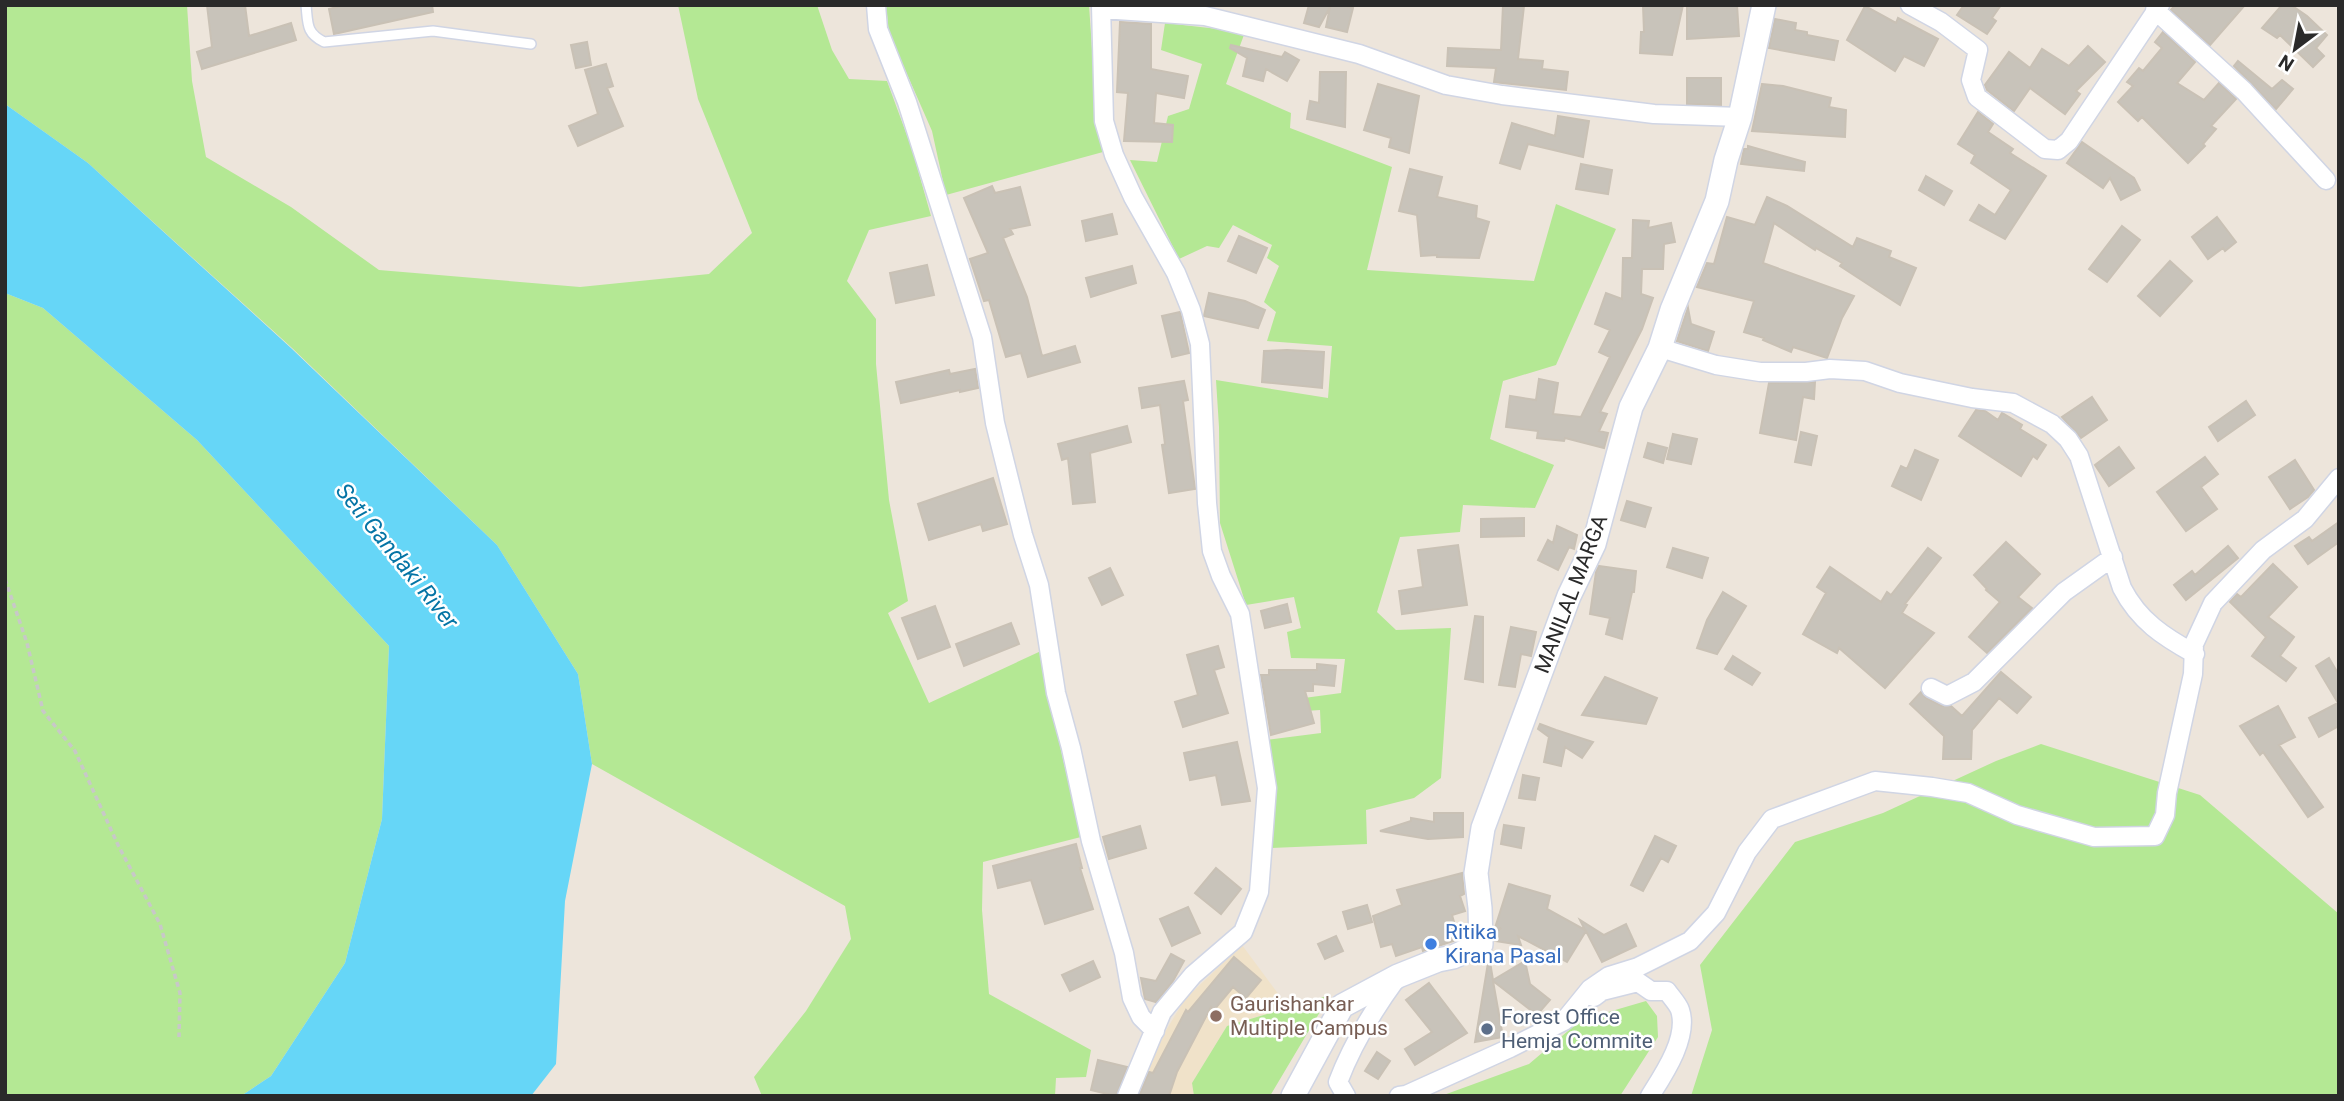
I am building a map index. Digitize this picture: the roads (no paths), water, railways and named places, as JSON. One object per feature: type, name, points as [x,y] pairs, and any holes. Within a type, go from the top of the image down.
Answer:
[{"type":"street","points":[[876,5],[878,29],[907,102],[982,337],[995,423],[1023,535],[1040,586],[1056,693],[1071,747],[1091,841],[1124,953],[1132,998],[1141,1017],[1155,1031]]},
{"type":"street","name":"MANILAL MARGA","points":[[1293,1096],[1342,1006],[1398,976],[1481,944],[1476,873],[1483,828],[1569,596],[1594,544],[1631,407],[1660,348],[1672,310],[1717,201],[1740,117],[1764,5]]},
{"type":"street","points":[[1910,5],[1978,50],[1971,80],[1977,97],[2045,149],[2058,150],[2068,141],[2158,8],[2244,91],[2326,180]]},
{"type":"street","points":[[1127,1096],[1161,1012],[1193,975],[1243,932],[1259,892],[1267,789],[1240,614],[1212,551],[1200,344],[1191,310],[1176,273],[1133,197],[1114,155],[1104,121],[1101,7],[1205,16],[1359,54],[1446,85],[1502,95],[1654,114],[1740,117]]},
{"type":"street","points":[[1660,348],[1716,365],[1760,372],[1830,369],[1865,371],[1900,383],[1972,398],[2013,403],[2052,424],[2068,439],[2079,456],[2122,588],[2132,607],[2163,636],[2195,654]]},
{"type":"street","points":[[1564,1021],[1590,989],[1609,976],[1638,967],[1690,941],[1716,913],[1747,852],[1772,820],[1875,781],[1968,793],[2017,816],[2094,837],[2155,836],[2165,815],[2167,793],[2193,674],[2194,644],[2213,603],[2263,550],[2305,519],[2339,478]]},
{"type":"street","points":[[1931,688],[1947,696],[1973,682],[2064,592],[2113,557]]},
{"type":"street","points":[[1346,1096],[1338,1082],[1346,1060],[1373,1011],[1398,976]]},
{"type":"street","points":[[1399,1096],[1499,1053],[1564,1021],[1602,991],[1638,982],[1651,991],[1667,992],[1680,1010],[1681,1038],[1665,1073],[1650,1096]]},
{"type":"lane","points":[[306,5],[309,30],[313,36],[324,42],[433,31],[531,44]]},
{"type":"water","name":"Seti Gandaki River","points":[[5,104],[88,163],[291,348],[497,545],[578,674],[592,764],[565,901],[556,1064],[531,1096],[241,1096],[271,1076],[345,963],[382,819],[389,646],[197,440],[43,308],[5,293]]},
{"type":"place","name":"Ritika Kirana Pasal","points":[[1431,944]]},
{"type":"place","name":"Gaurishankar Multiple Campus","points":[[1216,1016]]},
{"type":"place","name":"Forest Office Hemja Commite","points":[[1487,1029]]}]
